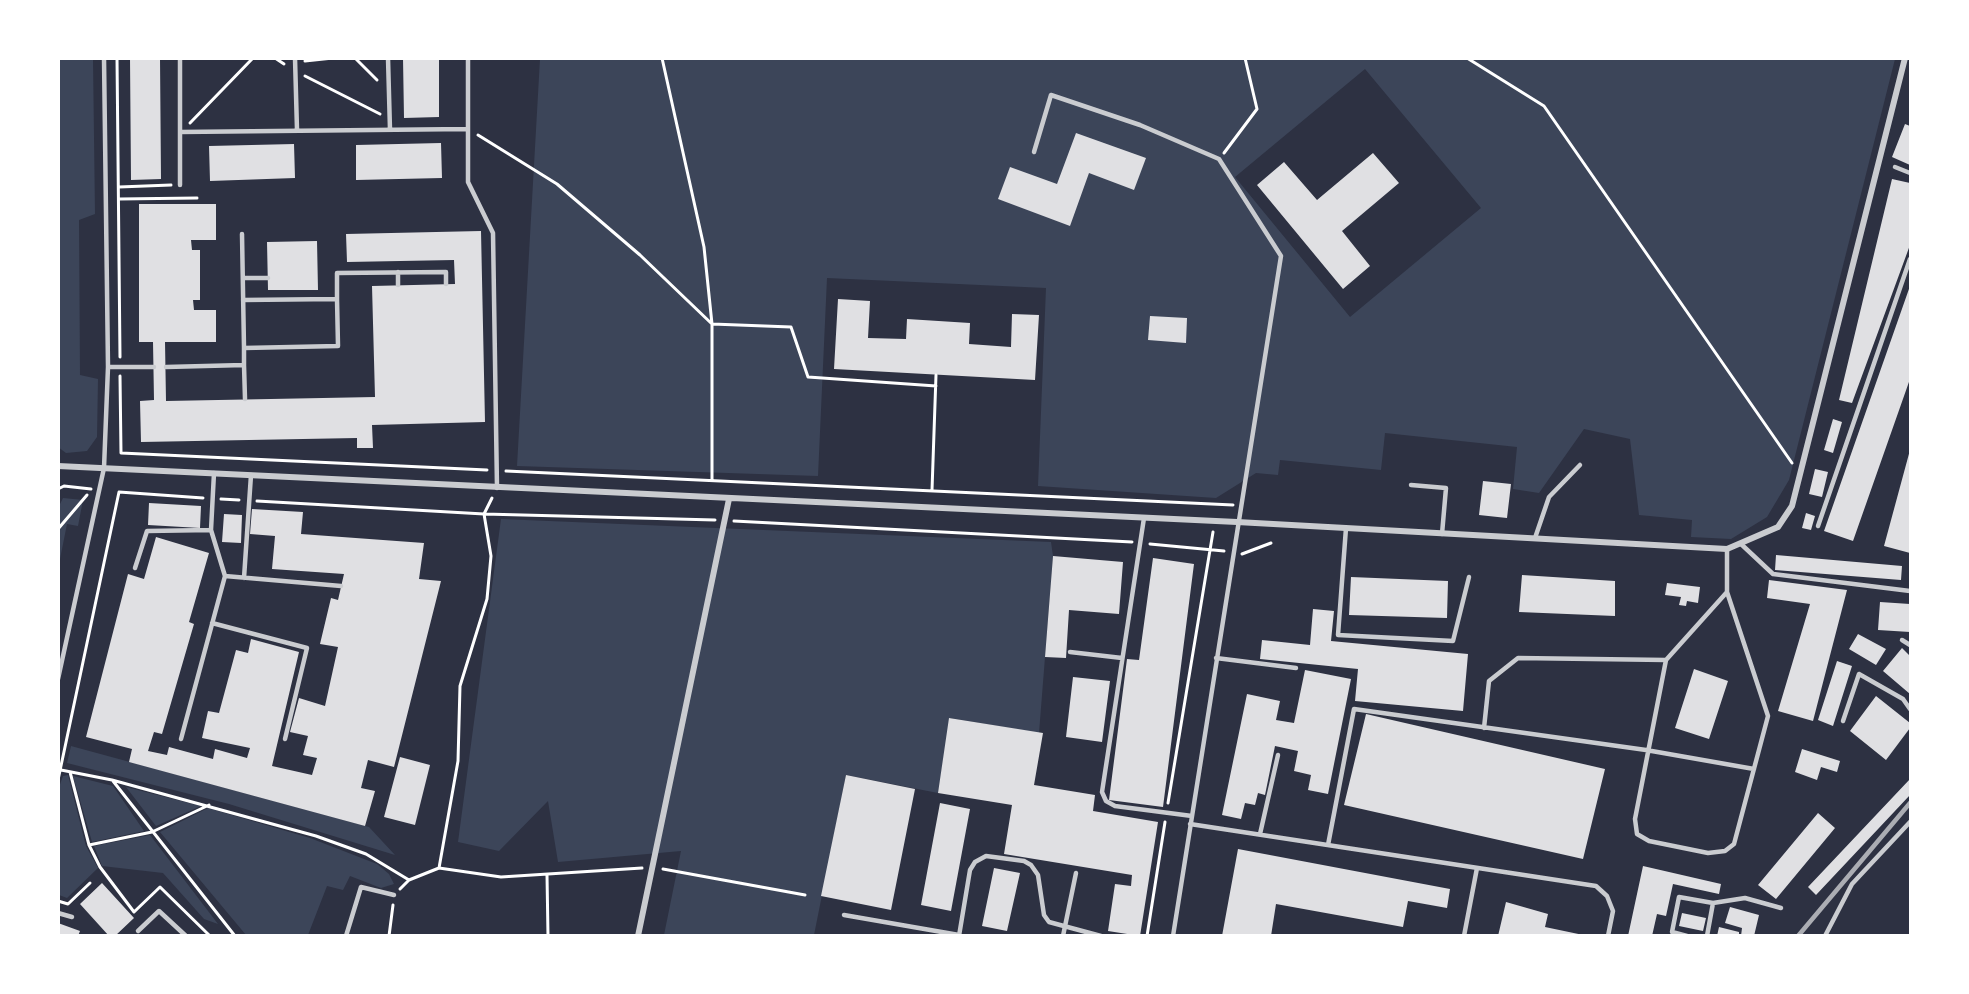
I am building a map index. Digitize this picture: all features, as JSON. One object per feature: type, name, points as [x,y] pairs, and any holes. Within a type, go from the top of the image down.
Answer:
[{"type":"street","points":[[58,466],[1237,522],[1727,549],[1778,527],[1792,506],[1905,58]]},
{"type":"street","points":[[638,936],[729,499]]},
{"type":"lane","points":[[58,679],[104,468],[108,367],[104,58]]},
{"type":"lane","points":[[180,58],[180,184]]},
{"type":"lane","points":[[388,58],[390,130]]},
{"type":"lane","points":[[468,58],[468,182],[494,233],[497,488]]},
{"type":"lane","points":[[295,60],[297,130]]},
{"type":"lane","points":[[1034,152],[1051,95],[1140,125],[1219,159],[1281,256],[1232,552],[1173,936]]},
{"type":"lane","points":[[180,132],[468,129]]},
{"type":"lane","points":[[1895,167],[1911,173]]},
{"type":"lane","points":[[242,234],[245,399]]},
{"type":"lane","points":[[1818,526],[1910,260]]},
{"type":"lane","points":[[398,272],[398,285]]},
{"type":"lane","points":[[244,348],[338,346],[337,273],[446,272],[446,284]]},
{"type":"lane","points":[[243,278],[268,278]]},
{"type":"lane","points":[[243,300],[337,299]]},
{"type":"lane","points":[[166,367],[244,364]]},
{"type":"lane","points":[[108,367],[154,367]]},
{"type":"lane","points":[[1535,538],[1550,497],[1580,465]]},
{"type":"lane","points":[[181,739],[225,576],[212,530],[214,473]]},
{"type":"lane","points":[[244,578],[251,475]]},
{"type":"lane","points":[[1411,484],[1446,488],[1442,534]]},
{"type":"lane","points":[[1144,518],[1102,792],[1106,801],[1115,806],[1192,816]]},
{"type":"lane","points":[[1346,528],[1338,635],[1453,641],[1469,577]]},
{"type":"lane","points":[[135,568],[147,531],[212,530]]},
{"type":"lane","points":[[1742,544],[1773,574],[1911,591]]},
{"type":"lane","points":[[1727,549],[1727,592],[1768,716],[1734,844],[1725,851],[1708,852],[1649,841],[1637,834],[1635,819],[1646,750],[1665,660],[1727,592]]},
{"type":"lane","points":[[225,576],[341,586]]},
{"type":"lane","points":[[212,623],[307,648],[285,739]]},
{"type":"lane","points":[[1902,640],[1911,645]]},
{"type":"lane","points":[[1070,651],[1122,658]]},
{"type":"lane","points":[[1216,658],[1296,668]]},
{"type":"lane","points":[[1484,728],[1489,681],[1518,658],[1665,660]]},
{"type":"lane","points":[[1843,721],[1859,674],[1904,699],[1911,709]]},
{"type":"lane","points":[[1328,845],[1354,709],[1646,750],[1754,769]]},
{"type":"lane","points":[[1260,834],[1278,755]]},
{"type":"lane","points":[[1825,936],[1852,884],[1911,822]]},
{"type":"lane","points":[[1190,824],[1596,886],[1607,896],[1613,910],[1608,936]]},
{"type":"lane","points":[[844,915],[959,935],[970,870],[975,862],[986,856],[1024,861],[1031,865],[1038,874],[1044,915],[1049,922],[1101,936]]},
{"type":"lane","points":[[1464,936],[1477,868]]},
{"type":"lane","points":[[1063,936],[1076,873]]},
{"type":"lane","points":[[346,936],[361,887],[394,896]]},
{"type":"lane","points":[[1687,936],[1672,932],[1679,897],[1713,903],[1744,898],[1781,908]]},
{"type":"lane","points":[[1707,936],[1713,903]]},
{"type":"lane","points":[[138,931],[159,911],[186,936]]},
{"type":"lane","points":[[58,913],[72,917]]},
{"type":"path","points":[[117,58],[121,453],[1240,505]]},
{"type":"path","points":[[180,132],[253,58]]},
{"type":"path","points":[[276,58],[295,71],[390,119]]},
{"type":"path","points":[[282,63],[333,58]]},
{"type":"path","points":[[355,58],[389,92]]},
{"type":"path","points":[[662,58],[704,247],[712,324],[712,480]]},
{"type":"path","points":[[1219,159],[1257,109],[1245,58]]},
{"type":"path","points":[[1467,58],[1544,106],[1800,474]]},
{"type":"path","points":[[468,129],[557,184],[640,255],[712,324],[791,327],[808,377],[936,386]]},
{"type":"path","points":[[118,187],[180,184]]},
{"type":"path","points":[[119,199],[197,198]]},
{"type":"path","points":[[932,491],[936,375]]},
{"type":"path","points":[[58,489],[64,486],[92,489],[58,529]]},
{"type":"path","points":[[440,868],[458,761],[460,686],[487,599],[491,556],[484,514],[497,488]]},
{"type":"path","points":[[58,780],[119,492],[484,514],[725,521],[1139,543],[1246,555],[1271,543]]},
{"type":"path","points":[[1147,936],[1208,549],[1220,504]]},
{"type":"path","points":[[58,755],[64,757]]},
{"type":"path","points":[[61,770],[112,780],[209,805],[316,836],[366,854],[409,880]]},
{"type":"path","points":[[70,772],[89,845],[100,867],[134,912],[160,887],[210,936]]},
{"type":"path","points":[[112,780],[235,936]]},
{"type":"path","points":[[89,845],[152,832],[209,805]]},
{"type":"path","points":[[389,936],[394,896],[409,880],[440,868],[501,877],[652,867],[805,895]]},
{"type":"path","points":[[547,875],[548,936]]},
{"type":"path","points":[[58,901],[68,904],[90,883]]},
{"type":"shaded area","points":[[58,59],[93,59],[95,214],[79,220],[80,375],[98,379],[97,437],[87,451],[66,453],[58,447]]},
{"type":"shaded area","points":[[540,59],[1895,59],[1789,480],[1767,517],[1731,539],[1691,537],[1692,520],[1639,515],[1630,439],[1584,429],[1539,493],[1513,489],[1517,447],[1385,433],[1381,470],[1280,460],[1278,475],[1256,473],[1216,498],[1038,486],[1046,288],[827,278],[818,476],[517,466]],"holes":[[[1365,69],[1481,208],[1350,317],[1235,177]]]},
{"type":"shaded area","points":[[63,498],[83,500],[78,526],[67,524],[59,564],[58,508]]},
{"type":"shaded area","points":[[501,519],[1051,542],[1053,556],[1039,733],[950,718],[938,793],[846,775],[814,935],[664,935],[681,851],[558,862],[548,801],[499,851],[458,842]]},
{"type":"shaded area","points":[[71,746],[369,827],[395,855],[229,804],[67,763]]},
{"type":"shaded area","points":[[68,775],[86,846],[98,868],[67,898],[59,895],[58,790],[63,776]]},
{"type":"shaded area","points":[[73,776],[113,786],[144,831],[92,842]]},
{"type":"shaded area","points":[[126,787],[201,806],[156,826]]},
{"type":"shaded area","points":[[208,808],[310,838],[377,864],[389,874],[394,884],[381,888],[350,876],[343,890],[327,886],[308,935],[246,935],[160,832]]},
{"type":"shaded area","points":[[150,835],[218,924],[204,919],[163,873],[102,866],[94,846]]},
{"type":"building","points":[[130,58],[160,58],[161,179],[131,180]]},
{"type":"building","points":[[403,58],[439,58],[439,117],[404,118]]},
{"type":"building","points":[[1905,124],[1910,126],[1910,165],[1892,157]]},
{"type":"building","points":[[1076,133],[1146,158],[1134,190],[1089,173],[1070,226],[998,199],[1010,167],[1057,184]]},
{"type":"building","points":[[441,143],[442,178],[356,180],[356,145]]},
{"type":"building","points":[[294,144],[295,178],[210,181],[209,146]]},
{"type":"building","points":[[1373,153],[1399,183],[1342,231],[1370,266],[1343,289],[1257,185],[1284,162],[1317,200]]},
{"type":"building","points":[[1892,179],[1910,183],[1910,245],[1852,403],[1839,400]]},
{"type":"building","points":[[139,204],[216,204],[216,240],[191,240],[192,250],[200,250],[200,300],[193,300],[194,310],[216,310],[216,342],[165,342],[166,401],[375,397],[372,286],[455,284],[454,260],[347,262],[346,234],[481,231],[485,422],[372,425],[373,448],[357,448],[357,438],[141,442],[140,401],[154,400],[153,342],[139,342]]},
{"type":"building","points":[[317,241],[318,290],[268,290],[267,242]]},
{"type":"building","points":[[1910,286],[1910,379],[1853,541],[1824,531]]},
{"type":"building","points":[[838,299],[870,301],[868,338],[906,339],[907,319],[970,323],[969,344],[1011,347],[1012,314],[1039,315],[1035,380],[834,369]]},
{"type":"building","points":[[1150,316],[1187,318],[1186,343],[1148,340]]},
{"type":"building","points":[[1833,419],[1842,422],[1833,453],[1824,450]]},
{"type":"building","points":[[1910,450],[1910,553],[1884,546]]},
{"type":"building","points":[[1815,469],[1828,472],[1822,497],[1809,494]]},
{"type":"building","points":[[1483,481],[1511,484],[1507,518],[1479,515]]},
{"type":"building","points":[[149,503],[201,506],[200,528],[148,525]]},
{"type":"building","points":[[252,509],[303,512],[301,534],[424,543],[419,579],[441,581],[394,767],[368,760],[361,788],[375,791],[365,826],[129,762],[132,749],[86,737],[128,574],[144,579],[156,537],[209,553],[189,622],[194,624],[162,734],[154,732],[148,751],[167,755],[169,747],[213,759],[215,749],[247,758],[250,748],[202,738],[208,711],[219,713],[236,650],[248,653],[251,639],[299,652],[272,766],[312,775],[317,758],[303,755],[308,736],[290,732],[299,698],[325,706],[338,647],[320,644],[331,598],[338,600],[344,574],[272,569],[275,536],[250,534]]},
{"type":"building","points":[[1806,513],[1815,516],[1811,530],[1802,528]]},
{"type":"building","points":[[224,514],[242,515],[241,543],[222,542]]},
{"type":"building","points":[[1776,555],[1902,566],[1901,580],[1775,570]]},
{"type":"building","points":[[1053,556],[1123,562],[1119,614],[1069,610],[1066,658],[1045,657]]},
{"type":"building","points":[[1153,558],[1194,564],[1163,807],[1109,800],[1127,659],[1139,660]]},
{"type":"building","points":[[1522,575],[1615,581],[1615,616],[1519,612]]},
{"type":"building","points":[[1351,577],[1448,581],[1447,618],[1349,615]]},
{"type":"building","points":[[1769,580],[1847,590],[1813,721],[1778,711],[1810,604],[1767,598]]},
{"type":"building","points":[[1667,583],[1700,587],[1698,603],[1687,601],[1686,606],[1679,605],[1681,597],[1665,595]]},
{"type":"building","points":[[1880,602],[1910,604],[1910,632],[1878,630]]},
{"type":"building","points":[[1313,609],[1334,611],[1331,641],[1468,654],[1463,711],[1355,701],[1358,669],[1260,659],[1262,640],[1310,645]]},
{"type":"building","points":[[1858,634],[1886,649],[1876,665],[1849,649]]},
{"type":"building","points":[[1902,648],[1910,656],[1910,694],[1883,671]]},
{"type":"building","points":[[1837,661],[1852,666],[1833,726],[1818,720]]},
{"type":"building","points":[[1694,669],[1728,681],[1709,739],[1675,728]]},
{"type":"building","points":[[1305,670],[1351,679],[1328,794],[1308,790],[1311,775],[1294,771],[1298,751],[1275,746],[1265,795],[1258,793],[1255,805],[1245,803],[1241,819],[1222,815],[1247,694],[1280,701],[1276,720],[1294,723]]},
{"type":"building","points":[[1073,677],[1110,681],[1102,742],[1066,737]]},
{"type":"building","points":[[1876,696],[1910,723],[1910,728],[1886,760],[1850,731]]},
{"type":"building","points":[[1366,714],[1605,769],[1583,859],[1344,805]]},
{"type":"building","points":[[949,718],[1043,733],[1034,785],[1095,795],[1093,811],[1158,822],[1140,936],[1108,931],[1115,884],[1131,886],[1132,875],[1004,854],[1012,805],[938,793]]},
{"type":"building","points":[[1802,749],[1840,761],[1837,772],[1821,767],[1817,780],[1795,772]]},
{"type":"building","points":[[400,757],[430,765],[415,825],[384,817]]},
{"type":"building","points":[[846,775],[915,789],[891,910],[821,896]]},
{"type":"building","points":[[1910,779],[1910,795],[1816,895],[1808,887]]},
{"type":"building","points":[[940,803],[970,809],[951,911],[921,905]]},
{"type":"building","points":[[1818,813],[1835,828],[1776,899],[1758,885]]},
{"type":"building","points":[[1238,849],[1450,889],[1447,908],[1408,901],[1403,927],[1276,904],[1271,936],[1222,936]]},
{"type":"building","points":[[1643,866],[1721,884],[1719,894],[1673,884],[1666,916],[1657,914],[1652,936],[1628,936]]},
{"type":"building","points":[[994,868],[1020,873],[1007,931],[982,926]]},
{"type":"building","points":[[102,883],[134,918],[115,936],[109,936],[80,904]]},
{"type":"building","points":[[1506,902],[1548,914],[1545,927],[1588,936],[1498,936]]},
{"type":"building","points":[[1730,907],[1759,915],[1754,936],[1741,936],[1742,928],[1725,923]]},
{"type":"building","points":[[1682,913],[1706,918],[1703,931],[1679,926]]},
{"type":"building","points":[[58,923],[80,931],[78,936],[58,936]]},
{"type":"building","points":[[1719,927],[1739,932],[1739,936],[1717,936]]},
{"type":"railway","points":[[1798,936],[1910,803]]}]
